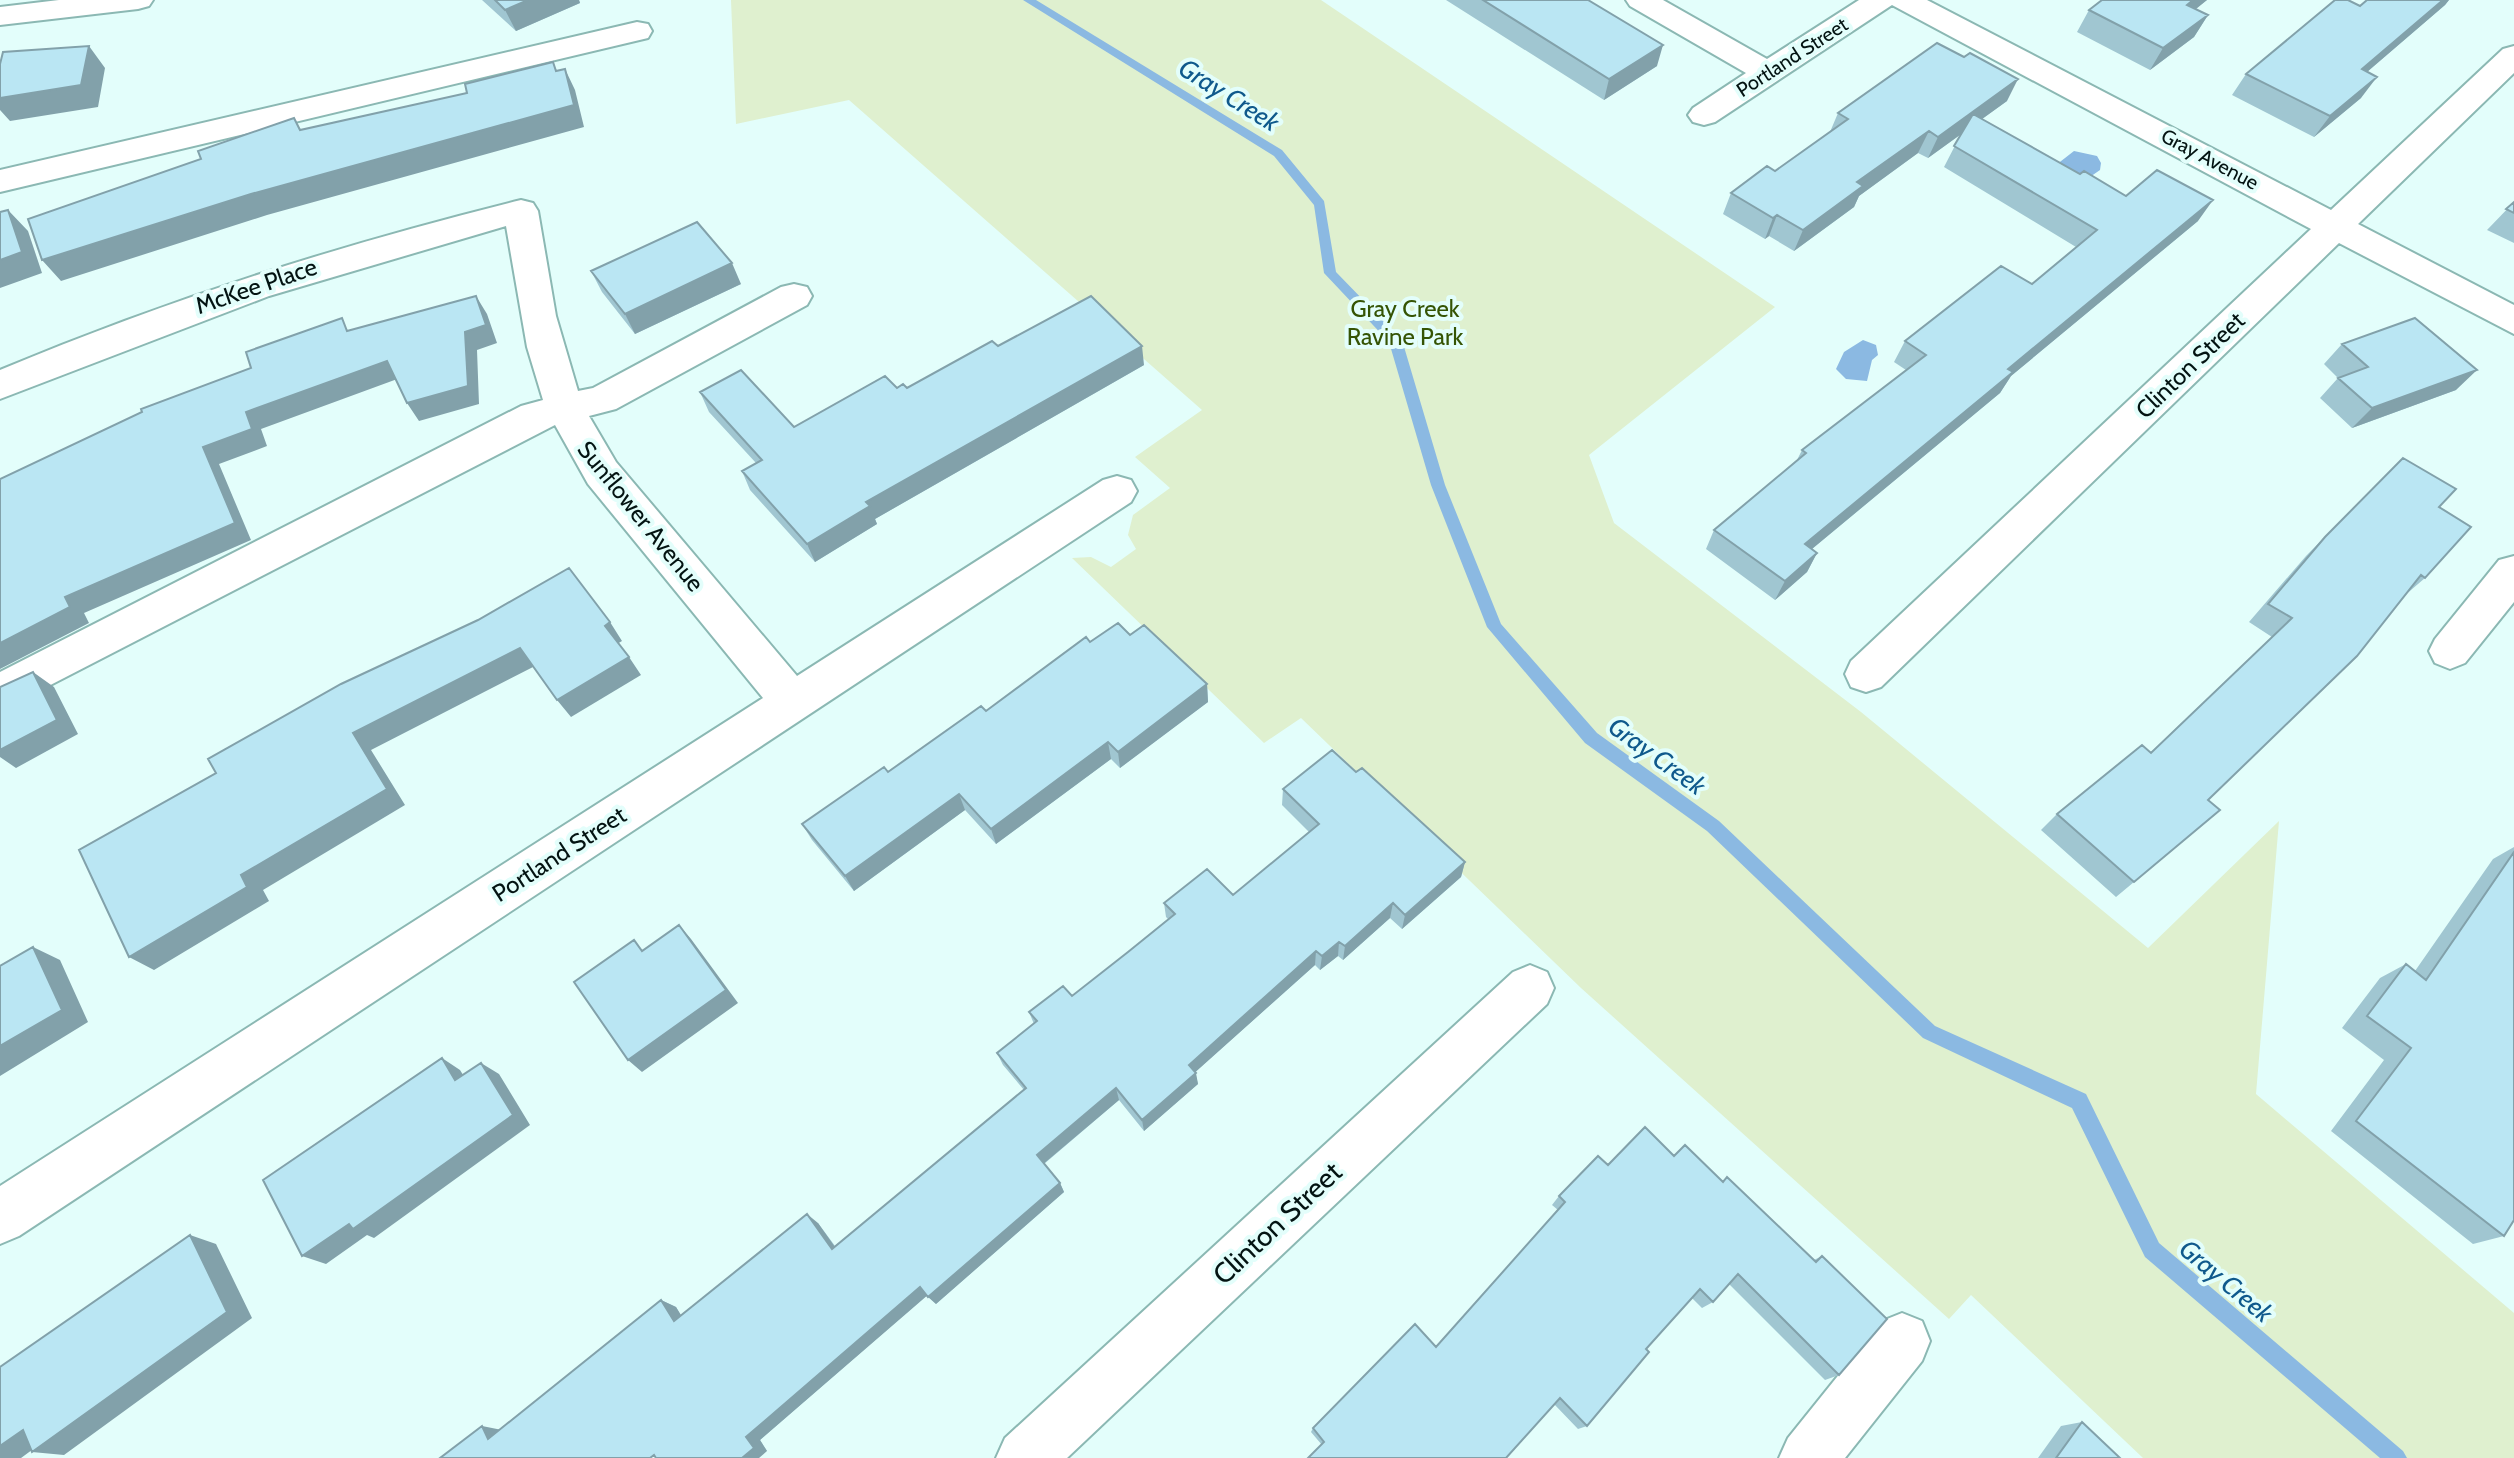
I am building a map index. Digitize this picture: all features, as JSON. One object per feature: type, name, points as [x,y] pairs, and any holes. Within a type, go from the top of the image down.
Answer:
[{"type":"street","points":[[0,16],[138,0]]},
{"type":"street","points":[[1641,0],[1768,73]]},
{"type":"street","name":"Portland Street","points":[[1704,115],[1880,0]]},
{"type":"street","name":"Gray Avenue","points":[[1904,0],[2514,321]]},
{"type":"street","points":[[0,181],[637,31]]},
{"type":"street","name":"Clinton Street","points":[[1866,674],[2514,56]]},
{"type":"street","name":"McKee Place","points":[[0,385],[152,323],[316,265],[521,211]]},
{"type":"street","name":"Sunflower Avenue","points":[[521,211],[545,355],[563,408],[602,473],[793,702]]},
{"type":"street","points":[[0,693],[534,416],[603,399],[794,296]]},
{"type":"street","name":"Portland Street","points":[[0,1217],[1117,491]]},
{"type":"street","points":[[2450,651],[2514,572]]},
{"type":"street","name":"Clinton Street","points":[[1025,1458],[1530,988]]},
{"type":"street","points":[[1808,1458],[1902,1341]]},
{"type":"green space","name":"Gray Creek Ravine Park","points":[[731,0],[1321,0],[1775,307],[1589,455],[1614,523],[1861,712],[2148,948],[2279,821],[2256,1094],[2514,1313],[2514,1458],[2143,1458],[1971,1295],[1949,1319],[1581,988],[1301,718],[1264,743],[1072,558],[1091,557],[1111,567],[1136,549],[1128,535],[1133,515],[1170,488],[1135,457],[1202,410],[849,100],[736,124]]},
{"type":"water","points":[[2074,151],[2097,156],[2101,163],[2100,170],[2074,188],[2047,172]]},
{"type":"water","points":[[1863,340],[1876,345],[1878,355],[1872,360],[1867,381],[1846,379],[1836,369],[1844,352]]},
{"type":"building","points":[[495,0],[528,0],[505,10]]},
{"type":"building","points":[[1483,0],[1588,0],[1663,45],[1609,79]]},
{"type":"building","points":[[2102,0],[2193,0],[2187,5],[2208,15],[2163,48],[2089,10]]},
{"type":"building","points":[[2335,0],[2348,0],[2360,6],[2367,0],[2443,0],[2362,69],[2377,77],[2330,116],[2246,74]]},
{"type":"building","points":[[1937,43],[1964,57],[1970,53],[2018,79],[1938,137],[1929,131],[1857,182],[1863,186],[1803,230],[1777,215],[1773,218],[1731,193],[1767,166],[1775,171],[1848,119],[1838,113]]},
{"type":"building","points":[[89,46],[81,85],[0,98],[3,52]]},
{"type":"building","points":[[553,62],[556,71],[565,69],[574,105],[251,194],[42,260],[28,219],[201,159],[198,151],[294,118],[300,130],[467,93],[465,84]]},
{"type":"building","points":[[1973,114],[2126,196],[2157,170],[2213,200],[2008,369],[2013,372],[1805,544],[1817,553],[1785,581],[1714,530],[1806,453],[1802,450],[1926,355],[1905,341],[2001,266],[2032,284],[2097,230],[1954,146]]},
{"type":"building","points":[[2514,202],[2514,213],[2506,209]]},
{"type":"building","points":[[8,210],[22,252],[0,260],[0,212]]},
{"type":"building","points":[[697,222],[732,263],[625,314],[591,271]]},
{"type":"building","points":[[476,296],[486,325],[465,332],[468,386],[407,403],[387,361],[246,412],[252,429],[203,447],[235,523],[65,597],[70,607],[0,643],[0,479],[142,412],[141,409],[251,368],[246,352],[342,318],[347,331]]},
{"type":"building","points":[[1091,296],[1142,346],[866,502],[870,506],[807,544],[742,471],[762,460],[700,392],[741,370],[794,427],[885,376],[897,388],[903,384],[907,388],[992,341],[998,346]]},
{"type":"building","points":[[2415,318],[2477,370],[2372,408],[2338,378],[2368,367],[2342,344]]},
{"type":"building","points":[[2403,458],[2456,489],[2439,507],[2471,527],[2425,578],[2421,575],[2357,656],[2208,800],[2220,810],[2134,882],[2057,814],[2142,745],[2151,753],[2292,618],[2268,604],[2325,537]]},
{"type":"building","points":[[569,568],[610,622],[605,626],[629,657],[557,700],[520,648],[353,733],[387,789],[241,875],[247,887],[129,957],[79,850],[216,773],[208,759],[341,684],[478,620]]},
{"type":"building","points":[[1118,623],[1130,635],[1144,625],[1207,684],[1118,752],[1108,742],[991,829],[959,794],[845,876],[802,824],[884,767],[888,772],[981,706],[986,711],[1086,637],[1090,642]]},
{"type":"building","points":[[33,672],[57,720],[0,750],[0,687]]},
{"type":"building","points":[[1332,750],[1356,772],[1362,768],[1465,862],[1405,915],[1393,903],[1345,946],[1339,942],[1322,956],[1316,951],[1189,1065],[1196,1073],[1142,1120],[1116,1088],[1037,1155],[1060,1183],[928,1297],[920,1287],[746,1437],[754,1448],[742,1458],[656,1458],[654,1455],[650,1458],[440,1458],[482,1426],[488,1439],[661,1300],[674,1321],[807,1214],[832,1249],[1026,1088],[997,1053],[1037,1021],[1029,1012],[1063,986],[1072,996],[1128,952],[1175,914],[1164,903],[1207,869],[1233,895],[1319,824],[1283,789]]},
{"type":"building","points":[[2514,852],[2514,1220],[2504,1236],[2356,1121],[2411,1048],[2367,1016],[2406,964],[2426,980]]},
{"type":"building","points":[[679,925],[726,990],[628,1060],[574,982],[634,940],[642,951]]},
{"type":"building","points":[[33,947],[62,1010],[0,1046],[0,966]]},
{"type":"building","points":[[442,1058],[455,1080],[481,1063],[513,1115],[353,1229],[349,1224],[302,1256],[263,1180]]},
{"type":"building","points":[[1645,1127],[1674,1156],[1685,1145],[1723,1182],[1727,1177],[1816,1262],[1822,1256],[1887,1319],[1839,1375],[1738,1274],[1713,1302],[1700,1289],[1646,1349],[1649,1352],[1587,1426],[1560,1398],[1506,1458],[1308,1458],[1324,1442],[1313,1428],[1415,1324],[1436,1347],[1565,1202],[1559,1196],[1598,1156],[1608,1165]]},
{"type":"building","points":[[190,1235],[227,1312],[32,1452],[23,1430],[0,1446],[0,1367]]},
{"type":"building","points":[[2082,1422],[2120,1458],[2056,1458]]},
{"type":"waterway","name":"Gray Creek","points":[[1028,0],[1278,153],[1320,204],[1330,273],[1395,340],[1438,485],[1495,627],[1591,738],[1713,826],[1929,1032],[2079,1101],[2152,1250],[2396,1458]]}]
